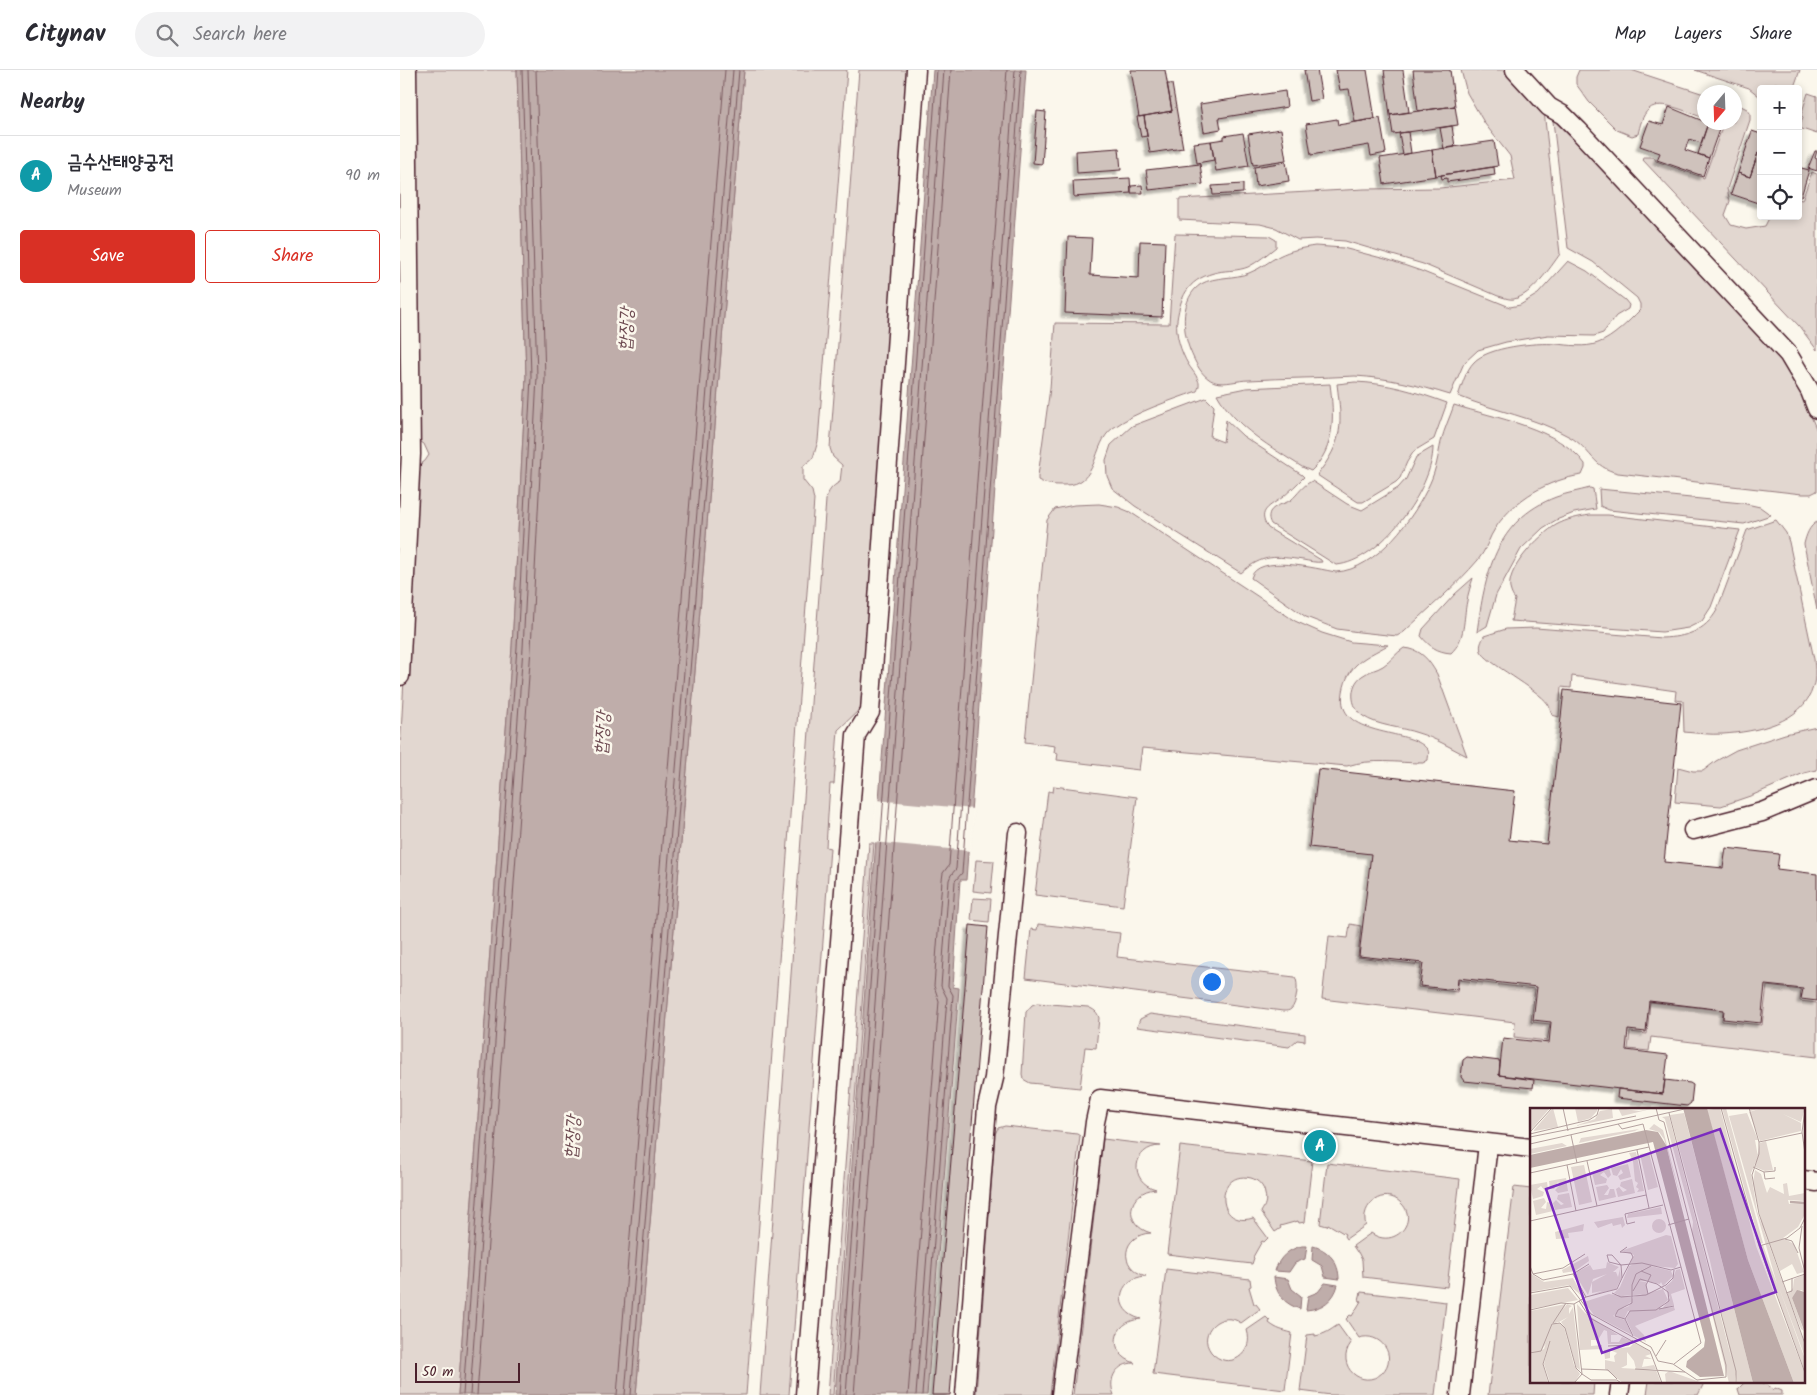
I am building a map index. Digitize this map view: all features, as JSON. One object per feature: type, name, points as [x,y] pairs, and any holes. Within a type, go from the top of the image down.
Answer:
[{"type":"street","points":[[400,676],[406,453],[407,70]]},
{"type":"street","points":[[805,1395],[856,736],[870,712],[916,70]]},
{"type":"street","points":[[1515,70],[1549,107],[1562,115],[1578,130],[1788,354],[1810,391],[1817,408]]},
{"type":"street","points":[[1692,830],[1762,812],[1817,789]]},
{"type":"street","points":[[965,1395],[987,1107],[994,1078],[1018,833]]},
{"type":"street","points":[[1061,1395],[1095,1122],[1100,1099],[1530,1148]]},
{"type":"street","points":[[1460,1395],[1488,1144]]},
{"type":"street","points":[[1804,1180],[1817,1182]]},
{"type":"street","points":[[1619,1395],[1621,1382]]},
{"type":"shaded area","points":[[410,70],[517,70],[526,377],[512,647],[458,1395],[400,1395],[400,751],[415,482],[418,466],[429,455],[424,444],[415,438]]},
{"type":"shaded area","points":[[744,70],[847,70],[818,441],[813,458],[803,466],[803,480],[812,491],[814,500],[746,1395],[636,1395]]},
{"type":"shaded area","points":[[859,70],[909,70],[861,708],[838,730],[834,784],[830,784],[826,847],[830,848],[789,1395],[760,1395],[826,500],[831,489],[840,482],[842,465],[833,457],[830,448]]},
{"type":"shaded area","points":[[1461,70],[1507,70],[1544,111],[1560,254],[1534,287],[1521,296],[1508,299],[1498,296],[1423,264],[1345,241],[1298,240],[1276,228],[1260,224],[1179,220],[1179,199],[1364,189],[1440,188],[1515,180],[1510,156],[1485,124],[1467,93]]},
{"type":"shaded area","points":[[1579,70],[1631,70],[1697,92],[1697,115],[1668,106],[1654,106],[1645,114],[1638,134],[1632,136],[1617,130],[1589,102],[1576,84]]},
{"type":"shaded area","points":[[1695,70],[1800,70],[1795,85],[1775,83],[1774,85],[1757,85],[1757,94],[1749,88]]},
{"type":"shaded area","points":[[1808,93],[1817,96],[1817,134],[1802,129],[1802,112]]},
{"type":"shaded area","points":[[1742,106],[1750,113],[1750,120],[1727,189],[1730,201],[1725,215],[1731,225],[1746,229],[1765,226],[1768,220],[1802,220],[1802,200],[1812,172],[1817,174],[1817,350],[1799,326],[1642,159],[1643,157],[1654,157],[1656,161],[1704,178],[1721,130],[1742,130]]},
{"type":"shaded area","points":[[1553,121],[1561,122],[1576,137],[1782,361],[1802,394],[1817,431],[1817,491],[1811,494],[1802,494],[1618,473],[1602,467],[1577,442],[1557,430],[1458,396],[1469,369],[1481,357],[1501,349],[1525,345],[1593,345],[1604,341],[1615,333],[1640,310],[1637,298],[1593,262],[1568,248]]},
{"type":"shaded area","points":[[1175,234],[1269,236],[1276,240],[1276,247],[1248,267],[1218,272],[1200,278],[1184,295],[1177,320],[1177,331],[1183,354],[1199,381],[1197,391],[1143,411],[1113,428],[1106,435],[1090,472],[1084,479],[1076,483],[1064,485],[1054,485],[1038,480],[1050,388],[1055,323],[1169,324]]},
{"type":"shaded area","points":[[1315,246],[1343,248],[1389,260],[1510,307],[1520,305],[1538,294],[1568,261],[1587,271],[1629,305],[1628,309],[1616,316],[1603,333],[1594,336],[1548,335],[1506,342],[1478,350],[1464,363],[1450,395],[1403,382],[1355,376],[1245,380],[1223,383],[1215,382],[1206,377],[1194,360],[1185,333],[1186,306],[1194,290],[1207,281],[1243,275],[1283,254]]},
{"type":"shaded area","points":[[1355,382],[1379,384],[1402,389],[1447,403],[1434,439],[1414,451],[1396,482],[1363,502],[1358,502],[1317,475],[1337,442],[1340,410],[1337,384]]},
{"type":"shaded area","points":[[1330,384],[1332,419],[1329,442],[1319,462],[1311,471],[1278,452],[1244,427],[1217,394],[1246,388]]},
{"type":"shaded area","points":[[1206,398],[1214,406],[1210,437],[1223,442],[1226,420],[1243,436],[1304,477],[1283,497],[1266,509],[1264,513],[1265,522],[1268,528],[1322,562],[1277,557],[1256,562],[1241,573],[1135,506],[1112,488],[1107,476],[1106,460],[1111,445],[1132,426]]},
{"type":"shaded area","points":[[1454,405],[1525,426],[1559,441],[1574,452],[1585,464],[1582,475],[1569,477],[1545,486],[1513,507],[1496,527],[1481,556],[1470,570],[1404,632],[1397,636],[1337,629],[1306,617],[1251,578],[1256,570],[1264,566],[1276,564],[1289,564],[1336,572],[1351,569],[1379,552],[1404,526],[1423,497],[1434,473],[1442,437]]},
{"type":"shaded area","points":[[1433,447],[1431,464],[1424,483],[1401,521],[1370,551],[1353,561],[1336,565],[1270,523],[1269,515],[1272,510],[1291,500],[1303,487],[1312,481],[1347,504],[1362,510],[1398,488],[1406,479],[1416,457]]},
{"type":"shaded area","points":[[1590,488],[1593,489],[1596,509],[1574,513],[1556,520],[1543,528],[1521,549],[1496,595],[1487,626],[1477,632],[1489,570],[1506,535],[1519,520],[1535,507],[1556,497]]},
{"type":"shaded area","points":[[1599,489],[1742,503],[1760,507],[1771,515],[1744,524],[1609,510],[1600,506]]},
{"type":"shaded area","points":[[1099,504],[1118,507],[1130,512],[1295,621],[1322,633],[1351,642],[1388,645],[1365,658],[1353,668],[1345,682],[1343,692],[1344,707],[1350,718],[1362,725],[1418,742],[1428,750],[1428,760],[1423,763],[1366,762],[1347,766],[1142,748],[1139,770],[1057,760],[1058,753],[1054,752],[1055,746],[1025,742],[1047,520],[1055,509],[1074,505]]},
{"type":"shaded area","points":[[1608,515],[1740,530],[1711,607],[1702,621],[1688,628],[1662,632],[1511,621],[1515,599],[1511,592],[1510,583],[1512,574],[1524,554],[1541,536],[1556,525],[1577,517]]},
{"type":"shaded area","points":[[1776,520],[1786,533],[1789,542],[1814,659],[1815,680],[1808,699],[1799,709],[1789,717],[1776,723],[1763,728],[1736,733],[1684,732],[1683,701],[1675,700],[1676,691],[1572,676],[1571,688],[1561,687],[1559,717],[1552,715],[1549,705],[1534,691],[1492,662],[1481,651],[1484,636],[1506,629],[1536,628],[1662,638],[1694,632],[1707,624],[1717,610],[1747,530]]},
{"type":"shaded area","points":[[1817,522],[1817,610],[1804,544],[1810,529]]},
{"type":"shaded area","points":[[1473,578],[1459,642],[1451,653],[1434,648],[1421,636],[1423,629],[1455,594]]},
{"type":"shaded area","points":[[1404,648],[1424,656],[1437,674],[1467,756],[1424,735],[1369,719],[1363,716],[1356,707],[1353,690],[1358,680],[1364,674],[1389,662]]},
{"type":"shaded area","points":[[1817,727],[1817,770],[1804,773],[1753,795],[1721,806],[1675,802],[1678,767],[1693,771],[1703,771],[1736,750],[1785,734]]},
{"type":"shaded area","points":[[1054,786],[1137,797],[1123,906],[1035,895],[1048,791],[1053,792]]},
{"type":"shaded area","points":[[869,843],[874,843],[833,1395],[828,1395]]},
{"type":"shaded area","points":[[976,860],[994,861],[991,893],[973,891]]},
{"type":"shaded area","points":[[973,898],[991,899],[989,922],[971,920]]},
{"type":"shaded area","points":[[1038,924],[1120,933],[1117,957],[1295,977],[1297,988],[1295,1003],[1290,1010],[1283,1011],[1026,978],[1031,929],[1037,930]]},
{"type":"shaded area","points":[[1350,924],[1361,926],[1358,957],[1421,965],[1418,987],[1457,992],[1459,980],[1535,989],[1531,1022],[1550,1024],[1547,1041],[1514,1037],[1515,1022],[1322,999],[1329,936],[1348,938]]},
{"type":"shaded area","points":[[1767,986],[1801,990],[1800,1001],[1817,1003],[1817,1057],[1651,1037],[1649,1051],[1628,1049],[1630,1032],[1647,1034],[1650,1002],[1723,1010],[1722,1021],[1762,1025]]},
{"type":"shaded area","points":[[1037,1003],[1088,1007],[1097,1014],[1099,1018],[1096,1048],[1085,1047],[1080,1088],[1030,1083],[1023,1079],[1026,1012],[1032,1005]]},
{"type":"shaded area","points":[[1150,1014],[1305,1034],[1305,1041],[1297,1040],[1289,1047],[1137,1027],[1140,1019]]},
{"type":"shaded area","points":[[1005,1126],[1077,1134],[1080,1136],[1050,1395],[976,1395],[995,1134],[998,1128]]},
{"type":"shaded area","points":[[1103,1139],[1161,1146],[1144,1152],[1139,1158],[1137,1165],[1141,1179],[1147,1185],[1156,1189],[1146,1191],[1134,1202],[1132,1216],[1135,1223],[1151,1233],[1134,1239],[1129,1245],[1127,1259],[1130,1266],[1146,1276],[1136,1278],[1128,1283],[1121,1296],[1125,1310],[1141,1319],[1123,1325],[1116,1338],[1120,1353],[1126,1359],[1135,1363],[1123,1366],[1115,1373],[1112,1383],[1114,1395],[1073,1395]]},
{"type":"shaded area","points":[[1180,1146],[1312,1161],[1305,1222],[1299,1223],[1298,1221],[1280,1226],[1281,1228],[1275,1232],[1261,1212],[1265,1206],[1266,1199],[1262,1186],[1251,1178],[1239,1178],[1230,1182],[1225,1190],[1226,1208],[1231,1216],[1240,1219],[1253,1218],[1268,1238],[1264,1242],[1262,1241],[1253,1257],[1252,1264],[1167,1254]]},
{"type":"shaded area","points":[[1327,1163],[1460,1179],[1447,1287],[1363,1277],[1362,1260],[1353,1246],[1371,1233],[1388,1238],[1396,1236],[1406,1225],[1408,1218],[1406,1210],[1394,1198],[1381,1197],[1375,1200],[1366,1211],[1366,1225],[1346,1239],[1345,1234],[1328,1224],[1327,1226],[1320,1224]]},
{"type":"shaded area","points":[[1514,1187],[1530,1189],[1530,1382],[1594,1382],[1593,1395],[1488,1395]]},
{"type":"shaded area","points":[[1166,1269],[1250,1279],[1251,1286],[1249,1287],[1254,1304],[1260,1309],[1241,1323],[1234,1319],[1219,1321],[1209,1330],[1207,1344],[1211,1352],[1218,1358],[1232,1360],[1238,1358],[1244,1353],[1247,1346],[1247,1330],[1266,1317],[1270,1321],[1269,1323],[1275,1327],[1292,1333],[1285,1390],[1153,1374]]},
{"type":"shaded area","points":[[1361,1292],[1446,1302],[1435,1395],[1331,1395],[1300,1391],[1307,1335],[1315,1334],[1315,1336],[1322,1334],[1338,1325],[1351,1343],[1346,1360],[1348,1367],[1353,1373],[1367,1379],[1375,1378],[1387,1366],[1389,1359],[1385,1346],[1374,1338],[1359,1338],[1346,1319],[1350,1315],[1352,1316],[1361,1301],[1359,1300]]},
{"type":"shaded area","points":[[1649,1382],[1706,1382],[1698,1395],[1647,1395]]},
{"type":"shaded area","points":[[1745,1382],[1762,1382],[1774,1390],[1775,1388],[1782,1391],[1782,1395],[1740,1395],[1738,1389]]},
{"type":"water","name":"합장강","points":[[517,70],[744,70],[636,1395],[458,1395],[512,647],[526,377]]},
{"type":"water","points":[[933,70],[1026,70],[966,880],[960,880],[953,987],[959,988],[927,1395],[835,1395]]},
{"type":"water","points":[[1302,1246],[1307,1246],[1305,1259],[1295,1263],[1289,1272],[1275,1271],[1285,1254]]},
{"type":"water","points":[[1313,1246],[1324,1251],[1332,1258],[1339,1273],[1339,1279],[1325,1277],[1322,1266],[1312,1260]]},
{"type":"water","points":[[1274,1277],[1288,1279],[1292,1289],[1301,1296],[1300,1309],[1289,1304],[1281,1297],[1276,1288]]},
{"type":"water","points":[[1325,1283],[1338,1285],[1334,1295],[1322,1306],[1306,1310],[1308,1296],[1318,1292]]},
{"type":"pier","points":[[876,800],[974,809],[971,851],[873,842]]},
{"type":"building","points":[[1131,70],[1165,70],[1172,111],[1139,117]]},
{"type":"building","points":[[1304,70],[1317,70],[1322,99],[1309,101]]},
{"type":"building","points":[[1336,70],[1367,70],[1375,119],[1355,122],[1349,89],[1340,90]]},
{"type":"building","points":[[1384,70],[1403,70],[1409,112],[1390,115]]},
{"type":"building","points":[[1413,70],[1450,70],[1455,106],[1418,111]]},
{"type":"building","points":[[1167,84],[1172,84],[1183,148],[1150,153],[1144,116],[1172,111]]},
{"type":"building","points":[[1285,91],[1287,107],[1219,118],[1221,129],[1204,132],[1200,104]]},
{"type":"building","points":[[1455,106],[1458,125],[1393,134],[1390,115]]},
{"type":"building","points":[[1669,107],[1697,118],[1697,130],[1706,130],[1701,143],[1689,139],[1685,150],[1709,158],[1703,176],[1657,160],[1660,153],[1640,146],[1649,121],[1663,125]]},
{"type":"building","points":[[1037,111],[1046,112],[1042,164],[1033,163]]},
{"type":"building","points":[[1144,116],[1147,136],[1141,137],[1137,117]]},
{"type":"building","points":[[1380,118],[1386,153],[1371,156],[1369,145],[1311,155],[1306,124],[1337,119],[1338,125]]},
{"type":"building","points":[[1452,126],[1455,147],[1444,149],[1440,128]]},
{"type":"building","points":[[1281,129],[1286,160],[1253,165],[1248,134]]},
{"type":"building","points":[[1706,130],[1719,130],[1709,158],[1698,154]]},
{"type":"building","points":[[1752,131],[1757,133],[1757,156],[1750,177],[1738,173]]},
{"type":"building","points":[[1408,132],[1411,153],[1403,155],[1399,133]]},
{"type":"building","points":[[1243,133],[1249,166],[1216,171],[1211,141],[1224,139],[1224,136]]},
{"type":"building","points":[[1211,141],[1214,160],[1197,163],[1194,143]]},
{"type":"building","points":[[1494,141],[1498,166],[1436,176],[1432,150]]},
{"type":"building","points":[[1119,148],[1121,170],[1077,173],[1076,151]]},
{"type":"building","points":[[1432,150],[1436,176],[1384,184],[1380,158]]},
{"type":"building","points":[[1815,151],[1817,151],[1815,158],[1817,159],[1817,171],[1808,168]]},
{"type":"building","points":[[1757,156],[1757,203],[1731,194],[1738,173],[1750,177]]},
{"type":"building","points":[[1286,162],[1289,181],[1256,186],[1254,167]]},
{"type":"building","points":[[1200,164],[1203,184],[1149,190],[1146,170]]},
{"type":"building","points":[[1494,167],[1495,175],[1447,182],[1447,178],[1442,179],[1441,175]]},
{"type":"building","points":[[1802,168],[1809,170],[1802,194]]},
{"type":"building","points":[[1130,178],[1131,193],[1074,197],[1073,181]]},
{"type":"building","points":[[1243,184],[1243,193],[1213,195],[1212,186]]},
{"type":"building","points":[[1142,185],[1143,193],[1131,193],[1131,186]]},
{"type":"building","points":[[1068,237],[1092,238],[1090,275],[1139,278],[1140,241],[1165,242],[1162,317],[1065,313]]},
{"type":"building","points":[[1564,690],[1681,703],[1664,862],[1723,868],[1726,848],[1779,854],[1777,869],[1817,874],[1817,1001],[1801,999],[1803,989],[1765,985],[1761,1023],[1723,1019],[1724,1010],[1649,1001],[1646,1032],[1628,1030],[1626,1050],[1668,1055],[1663,1094],[1499,1075],[1503,1038],[1549,1043],[1551,1022],[1533,1020],[1537,987],[1458,978],[1457,990],[1420,986],[1423,963],[1359,956],[1371,854],[1309,847],[1318,769],[1515,791],[1509,840],[1547,844]]},
{"type":"building","points":[[970,925],[988,927],[950,1395],[932,1395]]},
{"type":"building","points":[[1467,1057],[1500,1061],[1499,1075],[1534,1080],[1533,1088],[1464,1081],[1461,1077],[1463,1060]]},
{"type":"building","points":[[1665,1080],[1693,1085],[1691,1103],[1687,1106],[1617,1098],[1618,1089],[1663,1094]]},
{"type":"place","name":"금수산태양궁전","points":[[1320,1146]]}]
